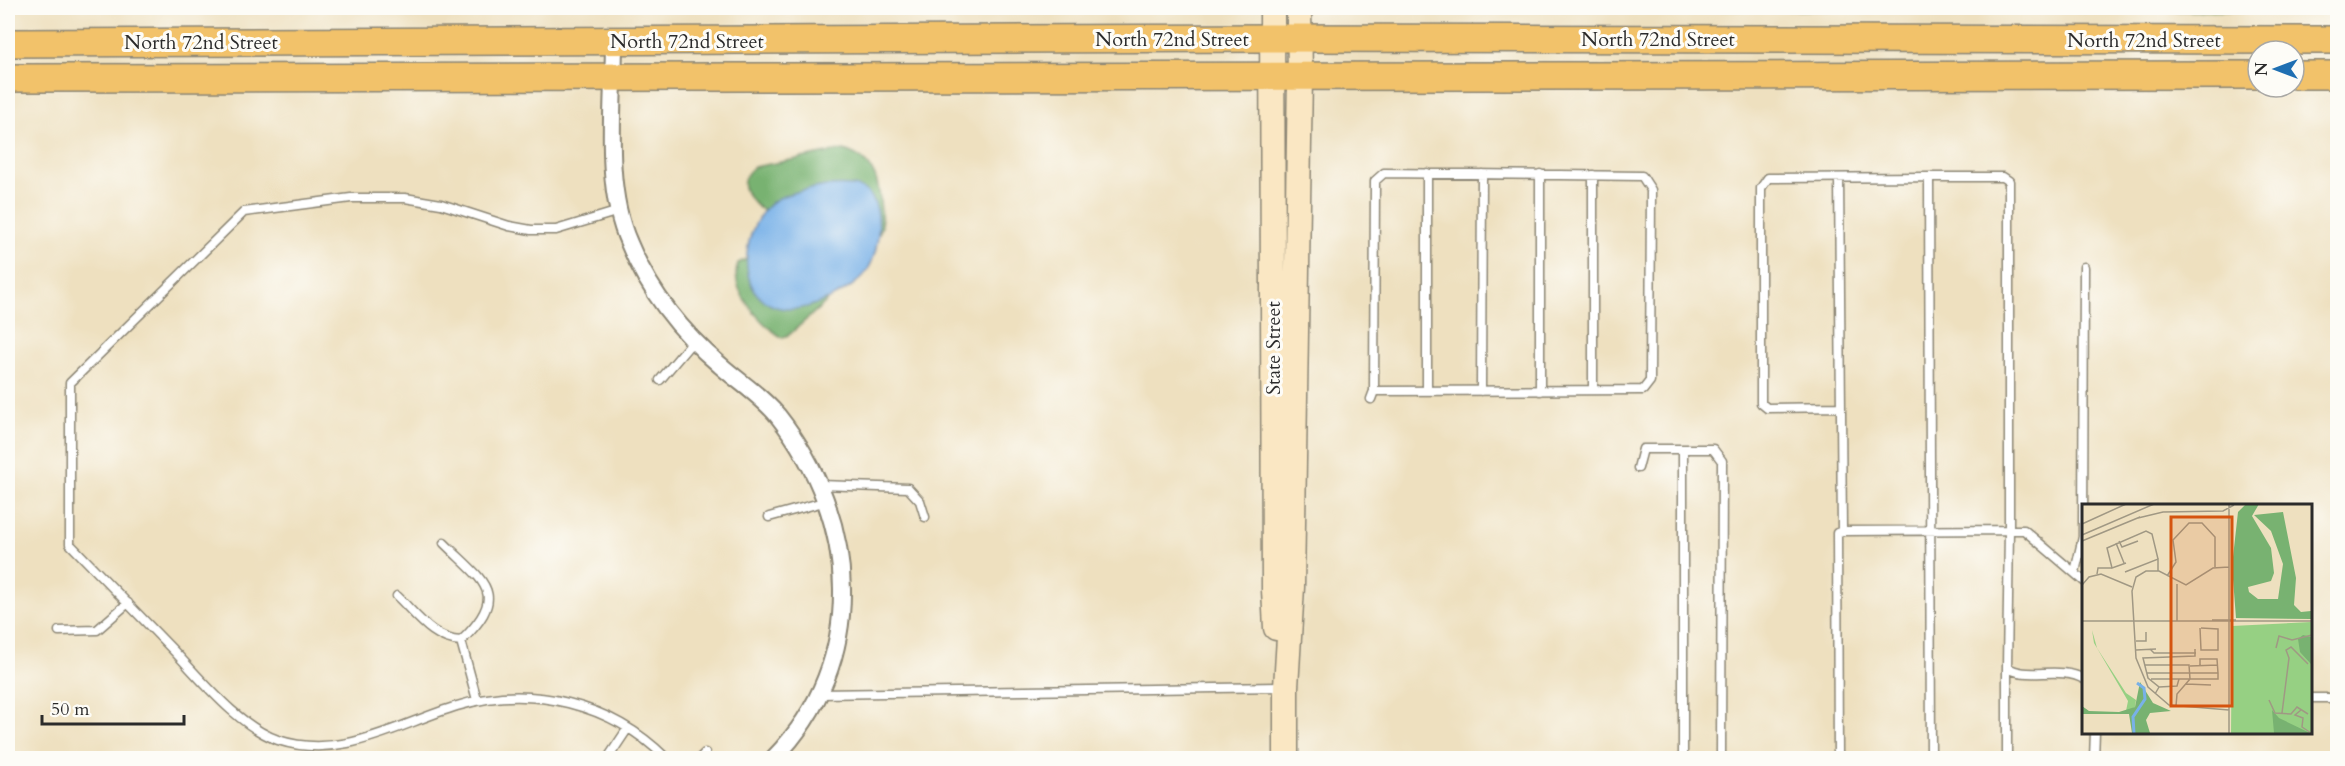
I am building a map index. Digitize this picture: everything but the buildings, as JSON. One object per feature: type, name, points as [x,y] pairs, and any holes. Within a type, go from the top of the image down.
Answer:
[{"type":"main road","name":"North 72nd Street","points":[[8,43],[1271,38],[2337,40]]},
{"type":"main road","name":"North 72nd Street","points":[[8,78],[2246,75]]},
{"type":"main road","points":[[2306,75],[2337,75]]},
{"type":"street","name":"State Street","points":[[1272,8],[1274,590],[1277,640],[1286,687]]},
{"type":"street","name":"State Street","points":[[1286,759],[1286,687],[1292,575],[1300,76],[1299,8]]},
{"type":"street","points":[[614,41],[613,168],[615,198],[627,241],[645,276],[693,341],[778,415],[816,474],[827,501],[837,542],[843,584],[838,642],[819,694],[808,716],[789,743],[774,759]]},
{"type":"lane","points":[[1384,173],[1482,174],[1642,176],[1651,190],[1650,381],[1643,390],[1426,391],[1372,395],[1375,181],[1384,173]]},
{"type":"lane","points":[[1426,173],[1426,391]]},
{"type":"lane","points":[[1481,391],[1482,174]]},
{"type":"lane","points":[[1540,174],[1540,390]]},
{"type":"lane","points":[[1593,175],[1593,390]]},
{"type":"lane","points":[[1929,177],[1931,759]]},
{"type":"lane","points":[[1841,407],[1767,408],[1761,403],[1761,188],[1768,178],[2003,177],[2008,181],[2007,759]]},
{"type":"lane","points":[[1839,178],[1842,531]]},
{"type":"lane","points":[[619,211],[556,230],[531,230],[509,226],[441,204],[405,198],[351,198],[244,212],[70,383],[70,544],[223,701],[247,723],[277,739],[311,747],[344,745],[380,735],[477,700],[523,695],[558,700],[591,709],[628,728],[654,746],[666,759]]},
{"type":"lane","points":[[2083,504],[2084,267]]},
{"type":"lane","points":[[660,380],[693,341]]},
{"type":"lane","points":[[1638,468],[1643,449],[1713,448],[1722,461],[1721,759]]},
{"type":"lane","points":[[1683,449],[1683,759]]},
{"type":"lane","points":[[820,485],[908,488],[920,501],[925,517]]},
{"type":"lane","points":[[769,517],[827,501]]},
{"type":"lane","points":[[1838,759],[1838,533],[1842,531],[2024,530],[2082,579]]},
{"type":"lane","points":[[2075,572],[2082,541]]},
{"type":"lane","points":[[398,596],[437,635],[452,641],[461,641],[478,625],[485,613],[488,591],[444,543]]},
{"type":"lane","points":[[59,631],[97,630],[128,603]]},
{"type":"lane","points":[[461,641],[477,700]]},
{"type":"lane","points":[[2007,667],[2014,673],[2072,673],[2082,678]]},
{"type":"lane","points":[[819,694],[1286,687]]},
{"type":"lane","points":[[2312,698],[2337,698]]},
{"type":"lane","points":[[608,759],[628,728]]},
{"type":"lane","points":[[2094,759],[2095,733]]},
{"type":"green space","points":[[2337,8],[2338,11],[1346,9]]},
{"type":"green space","points":[[844,150],[866,162],[876,179],[882,226],[879,234],[872,236],[759,208],[746,193],[745,178],[754,167]]},
{"type":"green space","points":[[751,257],[829,292],[826,302],[790,334],[782,338],[756,315],[742,295],[736,274],[738,263]]},
{"type":"water","points":[[825,186],[861,188],[875,203],[879,227],[872,262],[861,278],[831,298],[797,309],[770,305],[758,295],[750,282],[747,266],[752,232],[759,217],[769,205],[781,197]]}]
